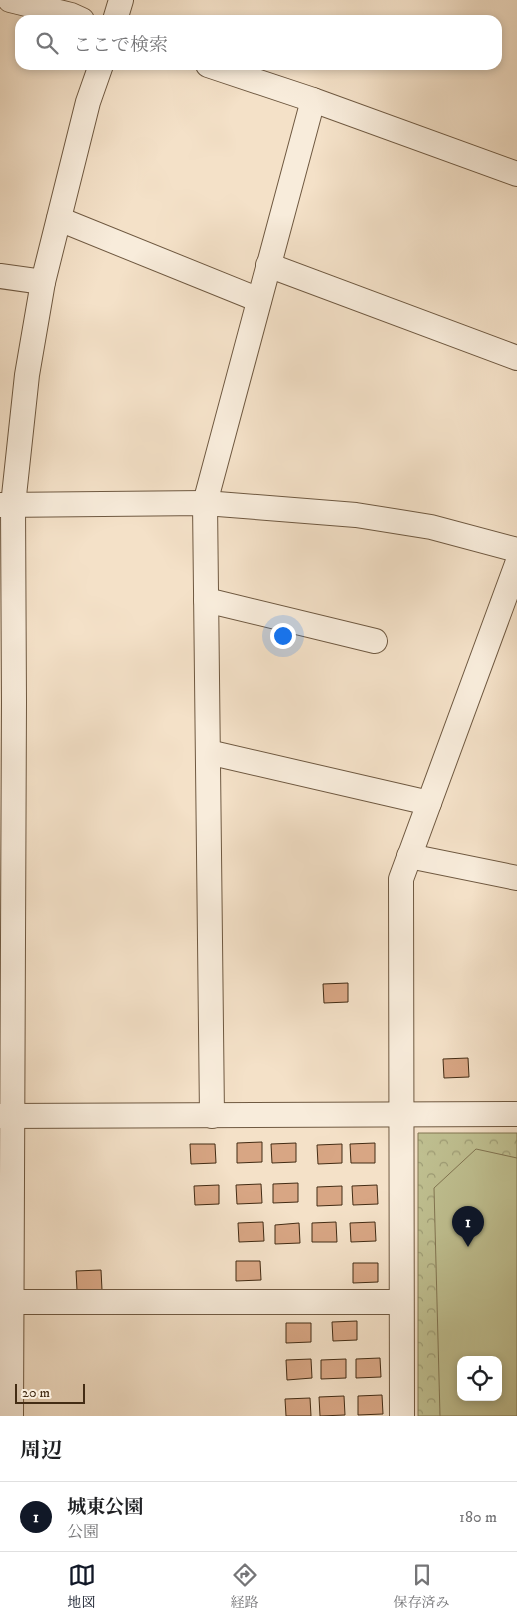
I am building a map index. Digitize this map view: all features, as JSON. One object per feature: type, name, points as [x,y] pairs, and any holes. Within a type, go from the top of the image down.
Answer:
[{"type":"street","points":[[10,0],[71,15]]},
{"type":"street","points":[[116,15],[121,0]]},
{"type":"street","points":[[11,1416],[12,1302],[6,1116],[14,702],[6,505],[43,282],[88,102],[99,70]]},
{"type":"street","points":[[223,70],[313,100],[517,174]]},
{"type":"street","points":[[212,1116],[205,503],[313,100]]},
{"type":"street","points":[[59,219],[259,300]]},
{"type":"street","points":[[268,265],[517,358]]},
{"type":"street","points":[[0,276],[43,282]]},
{"type":"street","points":[[6,505],[205,503],[356,515],[431,527],[517,550]]},
{"type":"street","points":[[402,1416],[401,879],[517,564]]},
{"type":"street","points":[[206,600],[375,641]]},
{"type":"street","points":[[208,752],[429,803]]},
{"type":"street","points":[[409,856],[517,878]]},
{"type":"street","points":[[6,1116],[517,1114]]},
{"type":"street","points":[[12,1302],[401,1302]]},
{"type":"green space","points":[[418,1133],[517,1133],[517,1416],[418,1416]]},
{"type":"green space","points":[[476,1149],[517,1158],[517,1416],[440,1416],[434,1188]]},
{"type":"building","points":[[348,983],[348,1002],[324,1003],[323,984]]},
{"type":"building","points":[[468,1058],[469,1077],[444,1078],[443,1059]]},
{"type":"building","points":[[262,1142],[262,1162],[237,1163],[237,1143]]},
{"type":"building","points":[[296,1143],[296,1162],[272,1163],[271,1144]]},
{"type":"building","points":[[375,1143],[375,1163],[351,1163],[350,1144]]},
{"type":"building","points":[[190,1144],[215,1144],[216,1163],[191,1164]]},
{"type":"building","points":[[342,1144],[342,1163],[318,1164],[317,1145]]},
{"type":"building","points":[[298,1183],[298,1202],[273,1203],[273,1184]]},
{"type":"building","points":[[261,1184],[262,1203],[237,1204],[236,1185]]},
{"type":"building","points":[[219,1185],[219,1204],[195,1205],[194,1186]]},
{"type":"building","points":[[377,1185],[378,1204],[353,1205],[352,1186]]},
{"type":"building","points":[[342,1186],[342,1205],[317,1206],[317,1187]]},
{"type":"building","points":[[263,1222],[264,1241],[239,1242],[238,1223]]},
{"type":"building","points":[[336,1222],[337,1242],[312,1242],[312,1223]]},
{"type":"building","points":[[375,1222],[376,1241],[351,1242],[350,1223]]},
{"type":"building","points":[[299,1223],[300,1243],[275,1244],[275,1225]]},
{"type":"building","points":[[236,1261],[260,1261],[261,1280],[236,1281]]},
{"type":"building","points":[[353,1263],[378,1263],[378,1282],[353,1283]]},
{"type":"building","points":[[101,1270],[102,1290],[77,1290],[76,1271]]},
{"type":"building","points":[[357,1321],[357,1340],[333,1341],[332,1322]]},
{"type":"building","points":[[286,1323],[311,1323],[311,1342],[286,1343]]},
{"type":"building","points":[[380,1358],[381,1377],[356,1378],[356,1359]]},
{"type":"building","points":[[311,1359],[312,1378],[287,1380],[286,1360]]},
{"type":"building","points":[[346,1359],[346,1378],[321,1379],[321,1360]]},
{"type":"building","points":[[382,1395],[383,1414],[358,1415],[358,1396]]},
{"type":"building","points":[[344,1396],[345,1415],[320,1416],[319,1397]]},
{"type":"building","points":[[310,1398],[311,1416],[286,1416],[285,1399]]},
{"type":"place","name":"城東公園","points":[[468,1247]]}]
